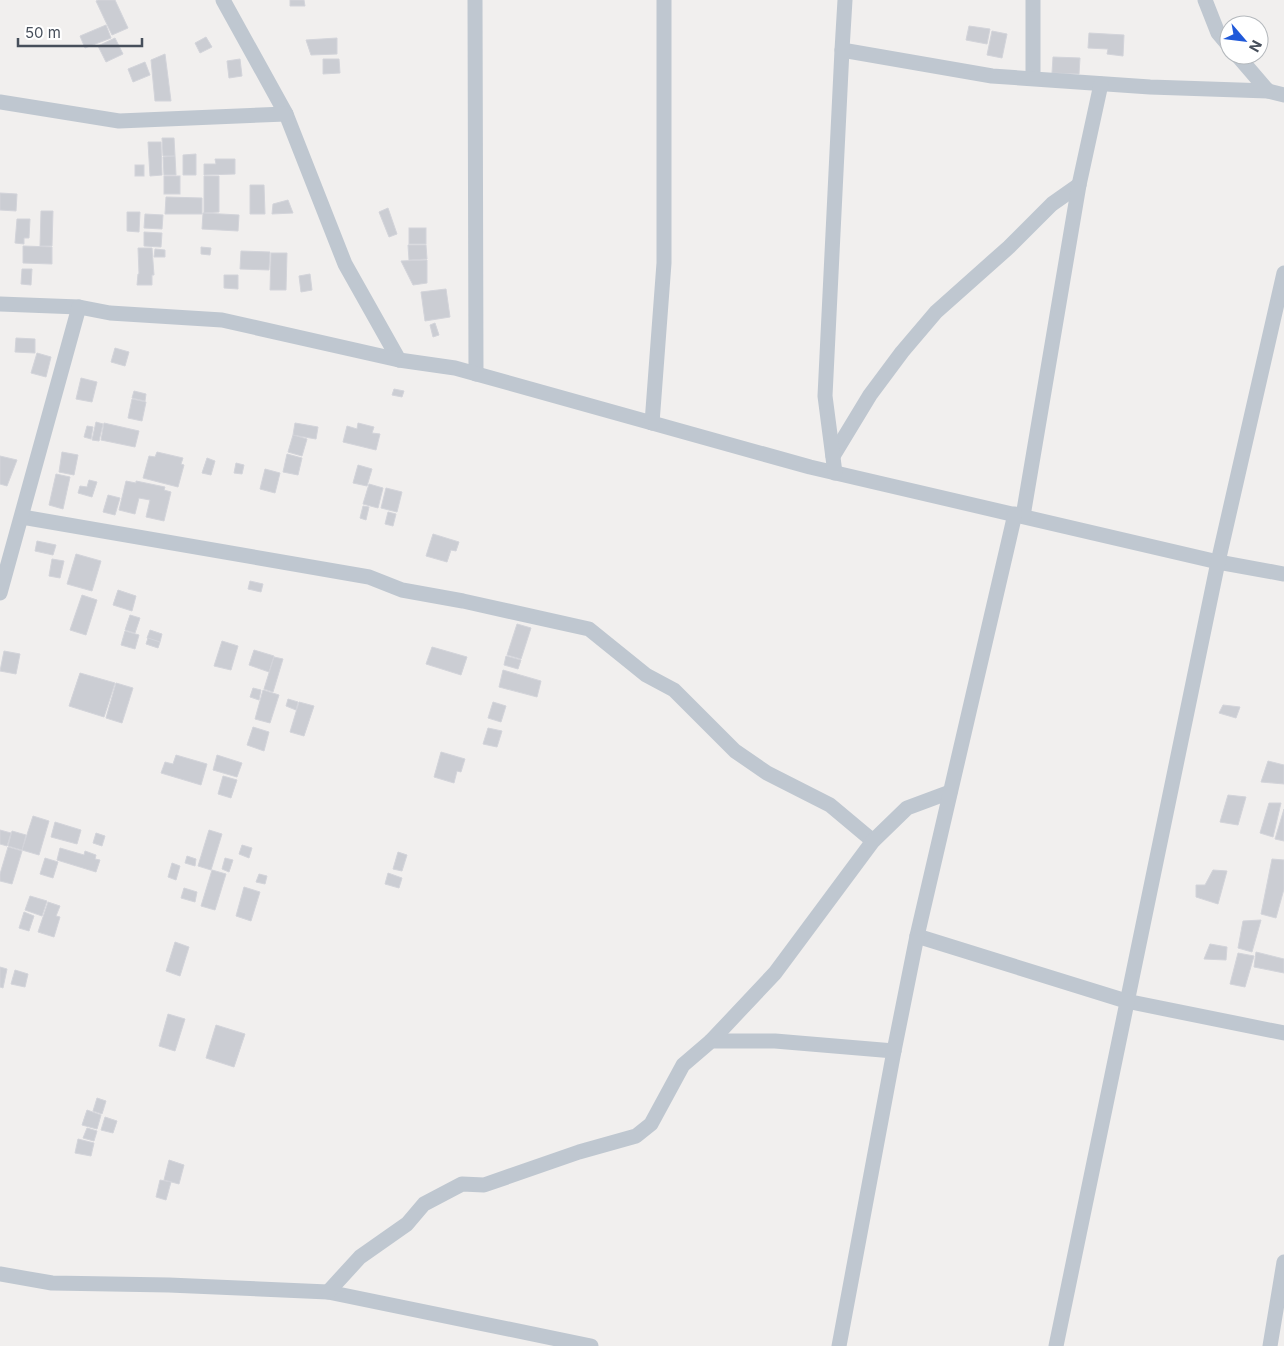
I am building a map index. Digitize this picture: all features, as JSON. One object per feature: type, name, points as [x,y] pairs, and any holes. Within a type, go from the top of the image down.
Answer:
[{"type":"street","points":[[223,0],[286,114],[345,264],[399,360]]},
{"type":"street","points":[[476,0],[476,374]]},
{"type":"street","points":[[652,423],[664,263],[664,0]]},
{"type":"street","points":[[835,473],[825,396],[846,0]]},
{"type":"street","points":[[1033,0],[1033,78]]},
{"type":"street","points":[[1205,0],[1219,34]]},
{"type":"street","points":[[842,50],[992,76],[1150,87],[1268,91],[1284,95]]},
{"type":"street","points":[[1246,65],[1268,91]]},
{"type":"street","points":[[839,1346],[917,936],[950,792],[1019,515],[1079,185],[1100,84]]},
{"type":"street","points":[[0,102],[119,121],[286,114]]},
{"type":"street","points":[[833,456],[870,395],[902,352],[936,312],[1009,247],[1052,204],[1079,185]]},
{"type":"street","points":[[1056,1346],[1218,562],[1284,274]]},
{"type":"street","points":[[0,304],[79,307],[127,314],[222,320],[399,360],[455,368],[835,473],[1218,562],[1284,574]]},
{"type":"street","points":[[0,593],[79,307]]},
{"type":"street","points":[[22,517],[369,577],[402,590],[463,601],[589,629],[646,675],[674,690],[734,751],[768,773],[830,805],[873,841]]},
{"type":"street","points":[[328,1292],[360,1258],[407,1224],[424,1204],[462,1184],[484,1185],[579,1152],[636,1136],[651,1124],[684,1065],[711,1041],[775,973],[873,841],[907,808],[950,792]]},
{"type":"street","points":[[917,936],[1126,1001],[1284,1033]]},
{"type":"street","points":[[711,1041],[775,1041],[894,1051]]},
{"type":"street","points":[[1270,1346],[1284,1262]]},
{"type":"street","points":[[0,1274],[52,1283],[169,1285],[328,1292],[590,1346]]},
{"type":"building","points":[[115,0],[128,28],[112,35],[96,1]]},
{"type":"building","points":[[290,0],[304,0],[305,6],[290,6]]},
{"type":"building","points":[[106,25],[111,38],[85,48],[80,36]]},
{"type":"building","points":[[969,26],[990,29],[987,44],[966,40]]},
{"type":"building","points":[[992,31],[1007,34],[1002,58],[987,55]]},
{"type":"building","points":[[1089,33],[1124,35],[1123,56],[1107,54],[1108,49],[1088,48]]},
{"type":"building","points":[[206,37],[212,47],[200,53],[195,43]]},
{"type":"building","points":[[115,38],[123,54],[106,62],[98,46]]},
{"type":"building","points":[[337,38],[337,54],[311,55],[306,40]]},
{"type":"building","points":[[165,54],[171,101],[155,101],[151,60]]},
{"type":"building","points":[[1053,57],[1080,58],[1079,74],[1052,73]]},
{"type":"building","points":[[240,59],[242,76],[229,78],[227,61]]},
{"type":"building","points":[[323,59],[339,59],[340,73],[323,74]]},
{"type":"building","points":[[145,62],[150,75],[133,82],[128,69]]},
{"type":"building","points":[[162,138],[174,138],[175,156],[163,156]]},
{"type":"building","points":[[148,142],[161,142],[162,175],[150,176]]},
{"type":"building","points":[[196,154],[196,175],[183,175],[183,155]]},
{"type":"building","points":[[175,156],[176,175],[164,175],[163,157]]},
{"type":"building","points":[[215,159],[235,159],[235,174],[204,175],[204,164],[216,164]]},
{"type":"building","points":[[135,165],[144,165],[144,176],[135,176]]},
{"type":"building","points":[[164,176],[180,176],[180,194],[164,194]]},
{"type":"building","points":[[204,176],[219,176],[219,212],[204,213]]},
{"type":"building","points":[[250,185],[264,185],[265,214],[250,214]]},
{"type":"building","points":[[0,193],[17,194],[16,211],[0,210]]},
{"type":"building","points":[[166,197],[202,198],[202,214],[165,214]]},
{"type":"building","points":[[288,200],[293,213],[272,214],[273,204]]},
{"type":"building","points":[[388,208],[397,234],[389,237],[379,212]]},
{"type":"building","points":[[41,211],[53,211],[52,246],[40,246]]},
{"type":"building","points":[[127,212],[140,212],[139,232],[127,231]]},
{"type":"building","points":[[203,213],[239,215],[238,231],[202,229]]},
{"type":"building","points":[[145,214],[163,215],[162,229],[144,228]]},
{"type":"building","points":[[17,219],[30,219],[29,238],[24,238],[24,244],[15,243]]},
{"type":"building","points":[[409,228],[426,228],[426,244],[409,244]]},
{"type":"building","points":[[144,232],[162,233],[161,247],[144,246]]},
{"type":"building","points":[[408,245],[426,245],[427,259],[409,260]]},
{"type":"building","points":[[23,246],[52,247],[52,264],[23,263]]},
{"type":"building","points":[[201,247],[211,248],[210,255],[201,254]]},
{"type":"building","points":[[138,248],[152,248],[154,275],[152,275],[152,285],[137,285],[139,274]]},
{"type":"building","points":[[155,249],[165,250],[165,257],[154,257]]},
{"type":"building","points":[[241,251],[270,252],[269,270],[240,269]]},
{"type":"building","points":[[271,253],[287,253],[286,290],[270,290]]},
{"type":"building","points":[[427,260],[427,283],[413,285],[401,261]]},
{"type":"building","points":[[22,269],[32,269],[31,285],[21,284]]},
{"type":"building","points":[[310,274],[312,290],[301,292],[299,276]]},
{"type":"building","points":[[224,275],[238,275],[238,289],[224,288]]},
{"type":"building","points":[[446,289],[450,317],[425,321],[421,292]]},
{"type":"building","points":[[435,323],[439,335],[433,337],[430,325]]},
{"type":"building","points":[[16,338],[35,339],[35,353],[15,352]]},
{"type":"building","points":[[115,348],[129,352],[125,366],[111,362]]},
{"type":"building","points":[[37,353],[51,357],[46,377],[31,373]]},
{"type":"building","points":[[81,378],[97,382],[92,402],[76,399]]},
{"type":"building","points":[[394,389],[404,391],[402,397],[392,395]]},
{"type":"building","points":[[134,391],[146,394],[145,401],[132,398]]},
{"type":"building","points":[[132,399],[146,402],[142,421],[128,418]]},
{"type":"building","points":[[96,422],[103,424],[99,441],[92,440]]},
{"type":"building","points":[[104,423],[139,431],[135,447],[101,440]]},
{"type":"building","points":[[295,423],[318,427],[316,439],[293,435]]},
{"type":"building","points":[[358,423],[374,427],[372,433],[380,434],[376,450],[343,442],[347,426],[357,429]]},
{"type":"building","points":[[87,426],[93,427],[91,439],[84,437]]},
{"type":"building","points":[[293,435],[307,439],[302,456],[288,452]]},
{"type":"building","points":[[62,452],[78,455],[74,475],[59,472]]},
{"type":"building","points":[[157,452],[183,458],[181,464],[184,465],[178,487],[143,478],[149,456],[155,457]]},
{"type":"building","points":[[287,454],[302,458],[298,475],[283,472]]},
{"type":"building","points":[[0,456],[17,460],[7,486],[0,484]]},
{"type":"building","points":[[207,458],[215,461],[211,475],[202,473]]},
{"type":"building","points":[[236,463],[244,465],[242,474],[234,473]]},
{"type":"building","points":[[358,465],[372,469],[367,486],[353,483]]},
{"type":"building","points":[[265,469],[280,473],[275,493],[260,489]]},
{"type":"building","points":[[56,474],[70,477],[63,509],[49,505]]},
{"type":"building","points":[[89,480],[97,482],[92,497],[78,493],[80,486],[87,487]]},
{"type":"building","points":[[126,481],[136,483],[136,481],[165,487],[164,490],[171,492],[164,521],[146,517],[150,500],[139,498],[135,514],[119,510]]},
{"type":"building","points":[[369,484],[383,488],[378,508],[363,504]]},
{"type":"building","points":[[386,488],[402,492],[397,512],[381,508]]},
{"type":"building","points":[[108,495],[120,498],[115,515],[103,512]]},
{"type":"building","points":[[363,506],[369,507],[366,520],[360,518]]},
{"type":"building","points":[[388,512],[396,514],[393,526],[385,524]]},
{"type":"building","points":[[433,534],[459,542],[456,551],[451,550],[447,562],[426,556]]},
{"type":"building","points":[[37,541],[56,545],[53,555],[35,551]]},
{"type":"building","points":[[76,554],[101,561],[92,591],[67,584]]},
{"type":"building","points":[[52,559],[64,561],[60,578],[49,576]]},
{"type":"building","points":[[250,581],[263,584],[261,592],[248,589]]},
{"type":"building","points":[[118,590],[136,596],[132,611],[113,605]]},
{"type":"building","points":[[82,595],[97,600],[86,635],[70,630]]},
{"type":"building","points":[[130,615],[140,618],[135,633],[125,630]]},
{"type":"building","points":[[517,624],[531,628],[521,659],[507,655]]},
{"type":"building","points":[[150,630],[162,634],[160,642],[147,638]]},
{"type":"building","points":[[125,631],[139,635],[135,649],[121,645]]},
{"type":"building","points":[[148,638],[160,642],[158,648],[146,644]]},
{"type":"building","points":[[222,641],[238,646],[231,670],[214,666]]},
{"type":"building","points":[[432,647],[467,657],[461,675],[426,664]]},
{"type":"building","points":[[254,650],[274,656],[269,672],[249,665]]},
{"type":"building","points":[[4,651],[20,654],[16,674],[0,671]]},
{"type":"building","points":[[506,656],[521,660],[518,669],[504,665]]},
{"type":"building","points":[[274,657],[283,659],[273,692],[264,689]]},
{"type":"building","points":[[503,670],[541,681],[537,697],[499,687]]},
{"type":"building","points":[[80,673],[115,683],[104,717],[69,706]]},
{"type":"building","points":[[116,683],[133,688],[122,723],[106,718]]},
{"type":"building","points":[[253,688],[261,690],[259,700],[250,697]]},
{"type":"building","points":[[263,690],[279,695],[270,723],[255,719]]},
{"type":"building","points":[[288,699],[298,702],[296,710],[286,706]]},
{"type":"building","points":[[299,702],[314,706],[304,736],[290,732]]},
{"type":"building","points":[[493,702],[506,706],[501,722],[488,718]]},
{"type":"building","points":[[1223,705],[1240,707],[1236,718],[1219,713]]},
{"type":"building","points":[[253,727],[269,732],[264,751],[247,745]]},
{"type":"building","points":[[488,728],[502,731],[497,747],[483,744]]},
{"type":"building","points":[[441,752],[465,759],[461,772],[457,771],[454,783],[434,777]]},
{"type":"building","points":[[176,755],[207,764],[201,785],[161,773],[165,762],[173,764]]},
{"type":"building","points":[[217,755],[242,763],[237,777],[213,770]]},
{"type":"building","points":[[1268,761],[1284,765],[1284,784],[1261,782]]},
{"type":"building","points":[[223,776],[237,780],[231,798],[218,794]]},
{"type":"building","points":[[1228,795],[1246,797],[1238,825],[1220,822]]},
{"type":"building","points":[[1269,803],[1281,803],[1273,837],[1260,833]]},
{"type":"building","points":[[1284,809],[1284,841],[1275,839]]},
{"type":"building","points":[[33,816],[49,821],[39,855],[22,850]]},
{"type":"building","points":[[55,822],[81,830],[77,844],[51,837]]},
{"type":"building","points":[[0,830],[11,833],[7,846],[0,844]]},
{"type":"building","points":[[209,830],[222,834],[211,870],[198,866]]},
{"type":"building","points":[[12,831],[26,835],[22,850],[8,846]]},
{"type":"building","points":[[96,833],[105,836],[102,846],[93,843]]},
{"type":"building","points":[[242,845],[252,848],[249,858],[239,854]]},
{"type":"building","points":[[8,847],[22,851],[12,884],[0,881],[0,874]]},
{"type":"building","points":[[60,848],[84,855],[85,851],[96,855],[95,859],[100,860],[96,872],[57,860]]},
{"type":"building","points":[[398,852],[407,855],[402,871],[393,869]]},
{"type":"building","points":[[187,856],[196,859],[195,866],[185,863]]},
{"type":"building","points":[[45,858],[58,862],[53,878],[40,874]]},
{"type":"building","points":[[225,858],[233,860],[229,872],[222,869]]},
{"type":"building","points":[[1272,859],[1284,860],[1284,889],[1276,918],[1261,914]]},
{"type":"building","points":[[172,863],[180,866],[176,880],[168,877]]},
{"type":"building","points":[[212,870],[226,874],[215,910],[201,906]]},
{"type":"building","points":[[1213,870],[1227,871],[1218,904],[1196,897],[1196,885],[1205,885]]},
{"type":"building","points":[[388,873],[402,878],[399,888],[385,884]]},
{"type":"building","points":[[259,874],[267,876],[265,884],[256,882]]},
{"type":"building","points":[[244,887],[260,892],[251,921],[236,916]]},
{"type":"building","points":[[184,888],[197,892],[195,902],[181,898]]},
{"type":"building","points":[[30,896],[47,901],[42,916],[25,910]]},
{"type":"building","points":[[48,902],[60,906],[56,916],[60,917],[54,937],[38,932]]},
{"type":"building","points":[[24,912],[34,916],[29,931],[19,928]]},
{"type":"building","points":[[1261,920],[1252,952],[1238,948],[1243,921]]},
{"type":"building","points":[[175,942],[189,947],[180,976],[166,971]]},
{"type":"building","points":[[1210,944],[1227,947],[1226,960],[1204,959]]},
{"type":"building","points":[[1256,952],[1284,959],[1284,973],[1254,967]]},
{"type":"building","points":[[1238,953],[1254,956],[1245,987],[1230,984]]},
{"type":"building","points":[[0,967],[7,969],[3,988],[0,987]]},
{"type":"building","points":[[15,970],[28,974],[25,987],[11,984]]},
{"type":"building","points":[[168,1014],[185,1019],[175,1051],[159,1046]]},
{"type":"building","points":[[216,1025],[245,1034],[234,1067],[206,1058]]},
{"type":"building","points":[[97,1098],[106,1101],[102,1114],[93,1111]]},
{"type":"building","points":[[87,1110],[101,1115],[97,1129],[82,1125]]},
{"type":"building","points":[[105,1117],[117,1121],[113,1133],[101,1130]]},
{"type":"building","points":[[87,1128],[97,1131],[94,1141],[83,1138]]},
{"type":"building","points":[[78,1139],[94,1143],[91,1156],[75,1153]]},
{"type":"building","points":[[169,1160],[184,1165],[179,1184],[164,1180]]},
{"type":"building","points":[[160,1180],[171,1182],[166,1200],[156,1197]]}]
